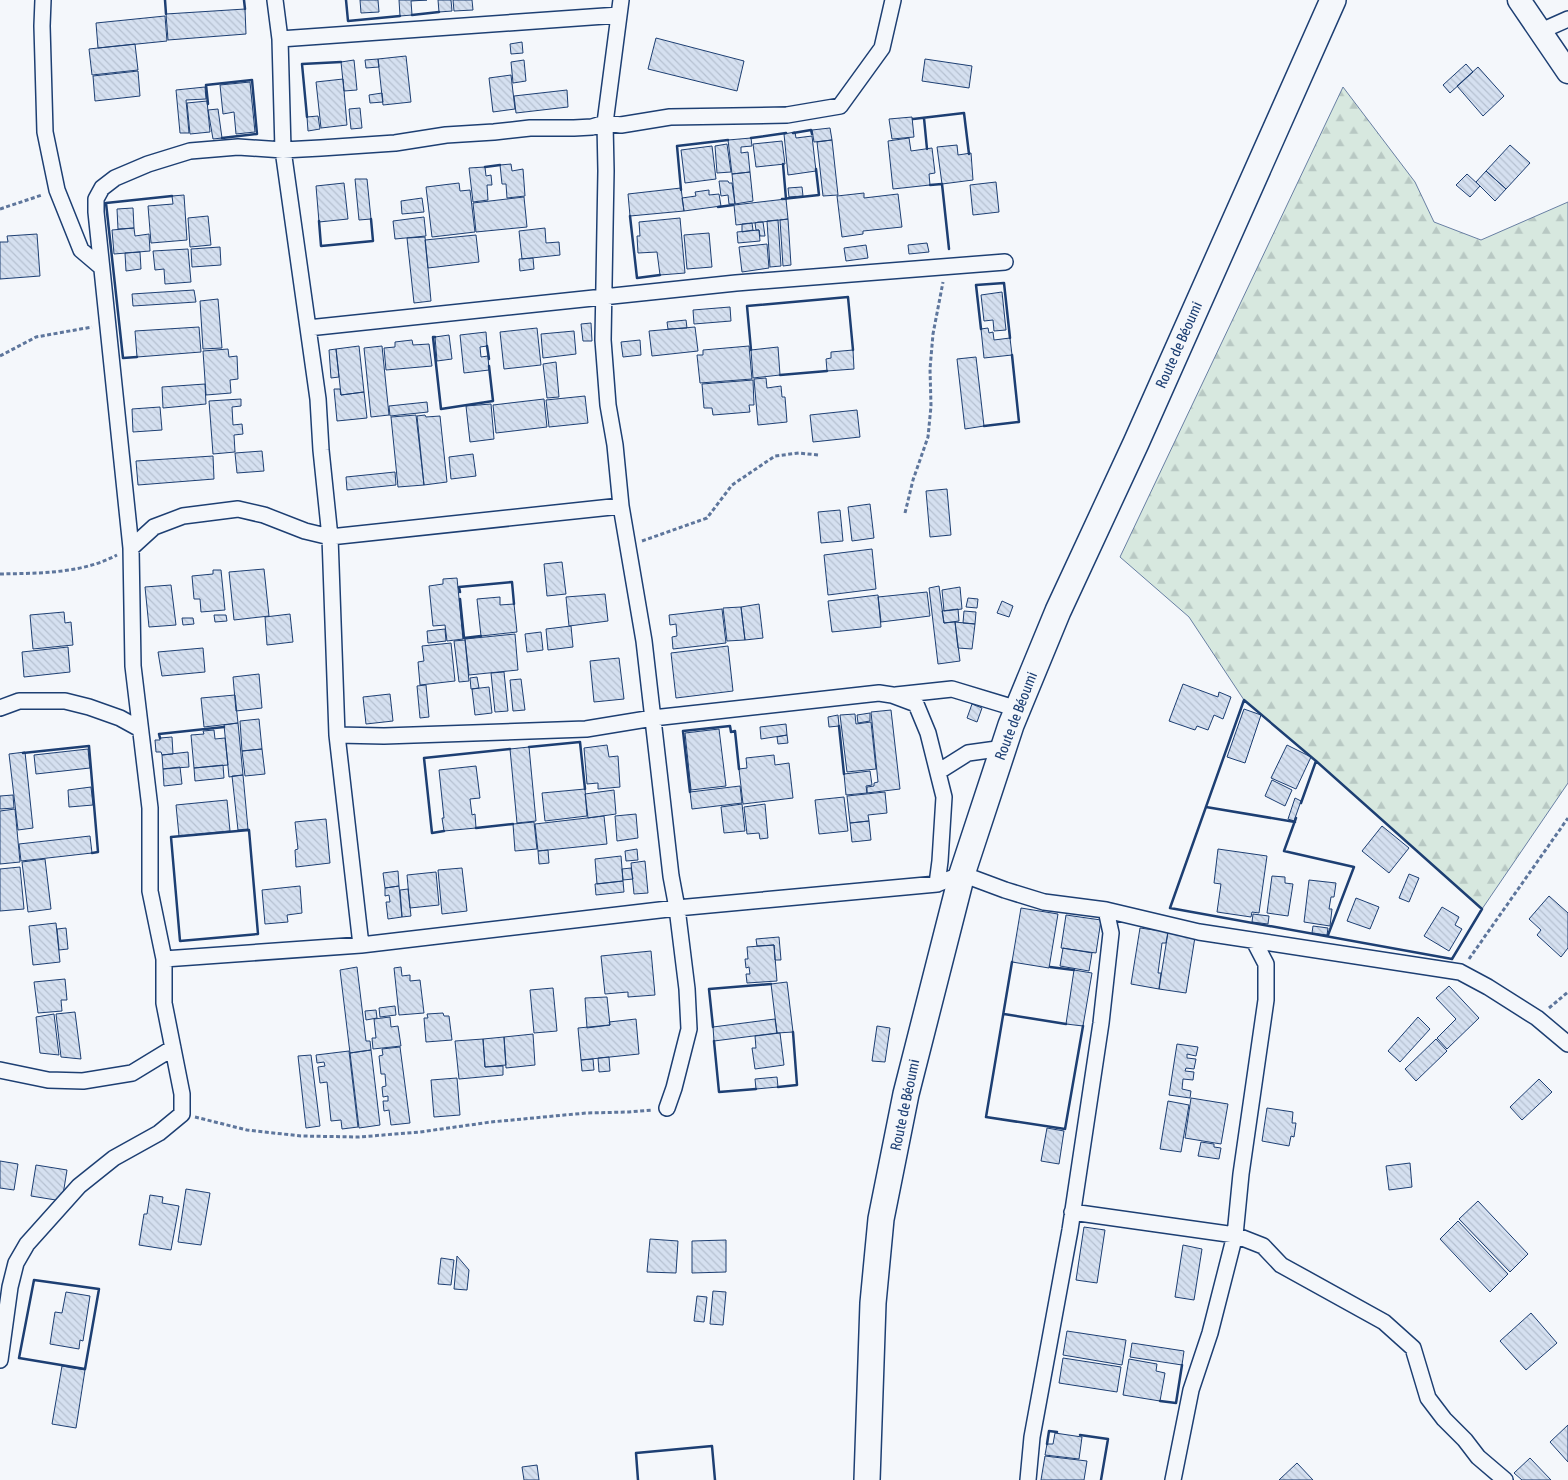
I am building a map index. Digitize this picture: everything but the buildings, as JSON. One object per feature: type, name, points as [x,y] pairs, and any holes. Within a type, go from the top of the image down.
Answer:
[{"type":"main road","name":"Route de Béoumi","points":[[867,1480],[873,1303],[881,1219],[906,1094],[962,874],[1018,709],[1058,610],[1140,434],[1333,0]]},
{"type":"main road","points":[[1519,0],[1568,72]]},
{"type":"street","points":[[44,0],[42,26],[45,132],[57,190],[81,250],[101,267]]},
{"type":"street","points":[[275,0],[280,39],[283,150],[318,399],[330,537],[337,735],[361,945]]},
{"type":"street","points":[[0,1360],[10,1287],[16,1263],[27,1244],[79,1186],[114,1158],[160,1133],[182,1114],[182,1094],[164,1003],[164,960],[150,891],[150,808],[133,666],[131,548],[101,267],[96,199],[102,188],[115,178],[148,164],[190,151],[238,147],[283,150],[395,143],[446,135],[530,128],[582,128],[605,123],[621,125],[670,117],[787,115],[840,106],[882,48],[892,0]]},
{"type":"street","points":[[280,39],[620,7],[605,123],[603,350],[620,506],[644,641],[671,876],[687,989],[689,1029],[667,1108]]},
{"type":"street","points":[[1541,31],[1568,19]]},
{"type":"street","points":[[308,328],[736,283],[1005,262]]},
{"type":"street","points":[[131,548],[154,527],[184,516],[238,509],[264,515],[304,531],[330,537],[620,506]]},
{"type":"street","points":[[892,695],[952,689],[1018,709]]},
{"type":"street","points":[[337,735],[384,736],[586,729],[653,718],[878,693],[892,695],[916,704],[928,734],[944,796],[937,884]]},
{"type":"street","points":[[0,708],[19,701],[65,701],[120,718],[140,729]]},
{"type":"street","points":[[938,772],[968,753],[1004,748]]},
{"type":"street","points":[[164,960],[361,945],[677,908],[937,884],[962,874],[1004,890],[1044,902],[1106,910],[1199,932],[1460,972],[1537,1018],[1568,1044]]},
{"type":"street","points":[[1028,1480],[1032,1436],[1072,1212],[1110,955],[1111,933],[1106,910]]},
{"type":"street","points":[[1173,1480],[1191,1390],[1210,1333],[1235,1235],[1241,1174],[1266,1000],[1266,964],[1254,941]]},
{"type":"street","points":[[0,1070],[48,1080],[83,1081],[132,1073],[173,1048]]},
{"type":"street","points":[[1072,1212],[1235,1235],[1263,1246],[1281,1265],[1384,1322],[1413,1348],[1428,1398],[1478,1457],[1505,1480]]},
{"type":"path","points":[[0,209],[2,205],[57,190]]},
{"type":"path","points":[[905,513],[913,480],[928,437],[933,334],[946,267]]},
{"type":"path","points":[[0,356],[36,337],[107,324]]},
{"type":"path","points":[[627,546],[707,518],[732,485],[775,456],[799,452],[818,455]]},
{"type":"path","points":[[0,574],[65,572],[106,561],[131,548]]},
{"type":"path","points":[[1460,972],[1568,818]]},
{"type":"path","points":[[1537,1018],[1568,992]]},
{"type":"path","points":[[182,1114],[247,1130],[301,1136],[367,1137],[491,1122],[667,1108]]},
{"type":"green space","points":[[1343,87],[1415,182],[1434,222],[1481,240],[1568,202],[1568,783],[1482,909],[1316,761],[1244,700],[1189,617],[1120,557]]},
{"type":"wall","points":[[165,0],[166,14]]},
{"type":"wall","points":[[244,0],[245,9]]},
{"type":"wall","points":[[346,0],[348,21],[400,16]]},
{"type":"wall","points":[[412,15],[439,12]]},
{"type":"wall","points":[[307,117],[302,64],[341,62]]},
{"type":"wall","points":[[208,104],[206,85],[252,80],[257,134],[222,138]]},
{"type":"wall","points":[[913,119],[964,113],[969,154]]},
{"type":"wall","points":[[924,118],[927,149]]},
{"type":"wall","points":[[793,133],[811,130],[812,134]]},
{"type":"wall","points":[[751,138],[786,133]]},
{"type":"wall","points":[[681,190],[677,146],[728,140]]},
{"type":"wall","points":[[783,164],[786,199]]},
{"type":"wall","points":[[485,167],[500,165]]},
{"type":"wall","points":[[782,199],[819,195],[816,169]]},
{"type":"wall","points":[[930,185],[942,184],[949,249]]},
{"type":"wall","points":[[137,357],[123,358],[106,203],[172,196]]},
{"type":"wall","points":[[718,207],[733,205]]},
{"type":"wall","points":[[630,216],[637,278],[660,275]]},
{"type":"wall","points":[[319,221],[321,246],[373,241],[371,219]]},
{"type":"wall","points":[[981,329],[976,285],[1004,283],[1010,338]]},
{"type":"wall","points":[[751,350],[747,306],[848,297],[853,350]]},
{"type":"wall","points":[[435,337],[433,337],[441,409],[493,401],[489,366]]},
{"type":"wall","points":[[487,346],[489,359]]},
{"type":"wall","points":[[984,426],[1019,422],[1012,355]]},
{"type":"wall","points":[[780,375],[827,371]]},
{"type":"wall","points":[[460,592],[459,587],[512,582],[514,604]]},
{"type":"wall","points":[[460,599],[464,638],[481,636]]},
{"type":"wall","points":[[1244,700],[1316,761],[1482,909],[1452,959],[1170,908],[1244,700]]},
{"type":"wall","points":[[690,792],[683,731],[730,726],[731,732],[735,731],[739,769]]},
{"type":"wall","points":[[839,726],[844,774]]},
{"type":"wall","points":[[160,738],[159,734],[224,727]]},
{"type":"wall","points":[[529,747],[580,742],[585,789]]},
{"type":"wall","points":[[23,753],[89,746],[98,852],[92,853]]},
{"type":"wall","points":[[444,831],[432,833],[424,758],[510,749]]},
{"type":"wall","points":[[1301,803],[1316,761]]},
{"type":"wall","points":[[1206,807],[1295,822]]},
{"type":"wall","points":[[1296,818],[1284,851],[1354,867],[1328,935]]},
{"type":"wall","points":[[476,828],[513,824]]},
{"type":"wall","points":[[249,830],[258,934],[180,941],[171,837],[249,830]]},
{"type":"wall","points":[[1012,962],[986,1117],[1065,1129],[1083,1026]]},
{"type":"wall","points":[[1050,967],[1074,970]]},
{"type":"wall","points":[[713,1027],[709,989],[771,984]]},
{"type":"wall","points":[[1004,1014],[1066,1024]]},
{"type":"wall","points":[[778,1087],[797,1085],[793,1032]]},
{"type":"wall","points":[[714,1041],[719,1092],[756,1089]]},
{"type":"wall","points":[[34,1280],[99,1289],[85,1369],[19,1358],[34,1280]]},
{"type":"wall","points":[[1160,1401],[1176,1403],[1182,1365]]},
{"type":"wall","points":[[1047,1444],[1049,1431],[1057,1432]]},
{"type":"wall","points":[[1080,1435],[1108,1439],[1101,1480]]},
{"type":"wall","points":[[638,1480],[636,1453],[712,1446],[715,1480]]}]
